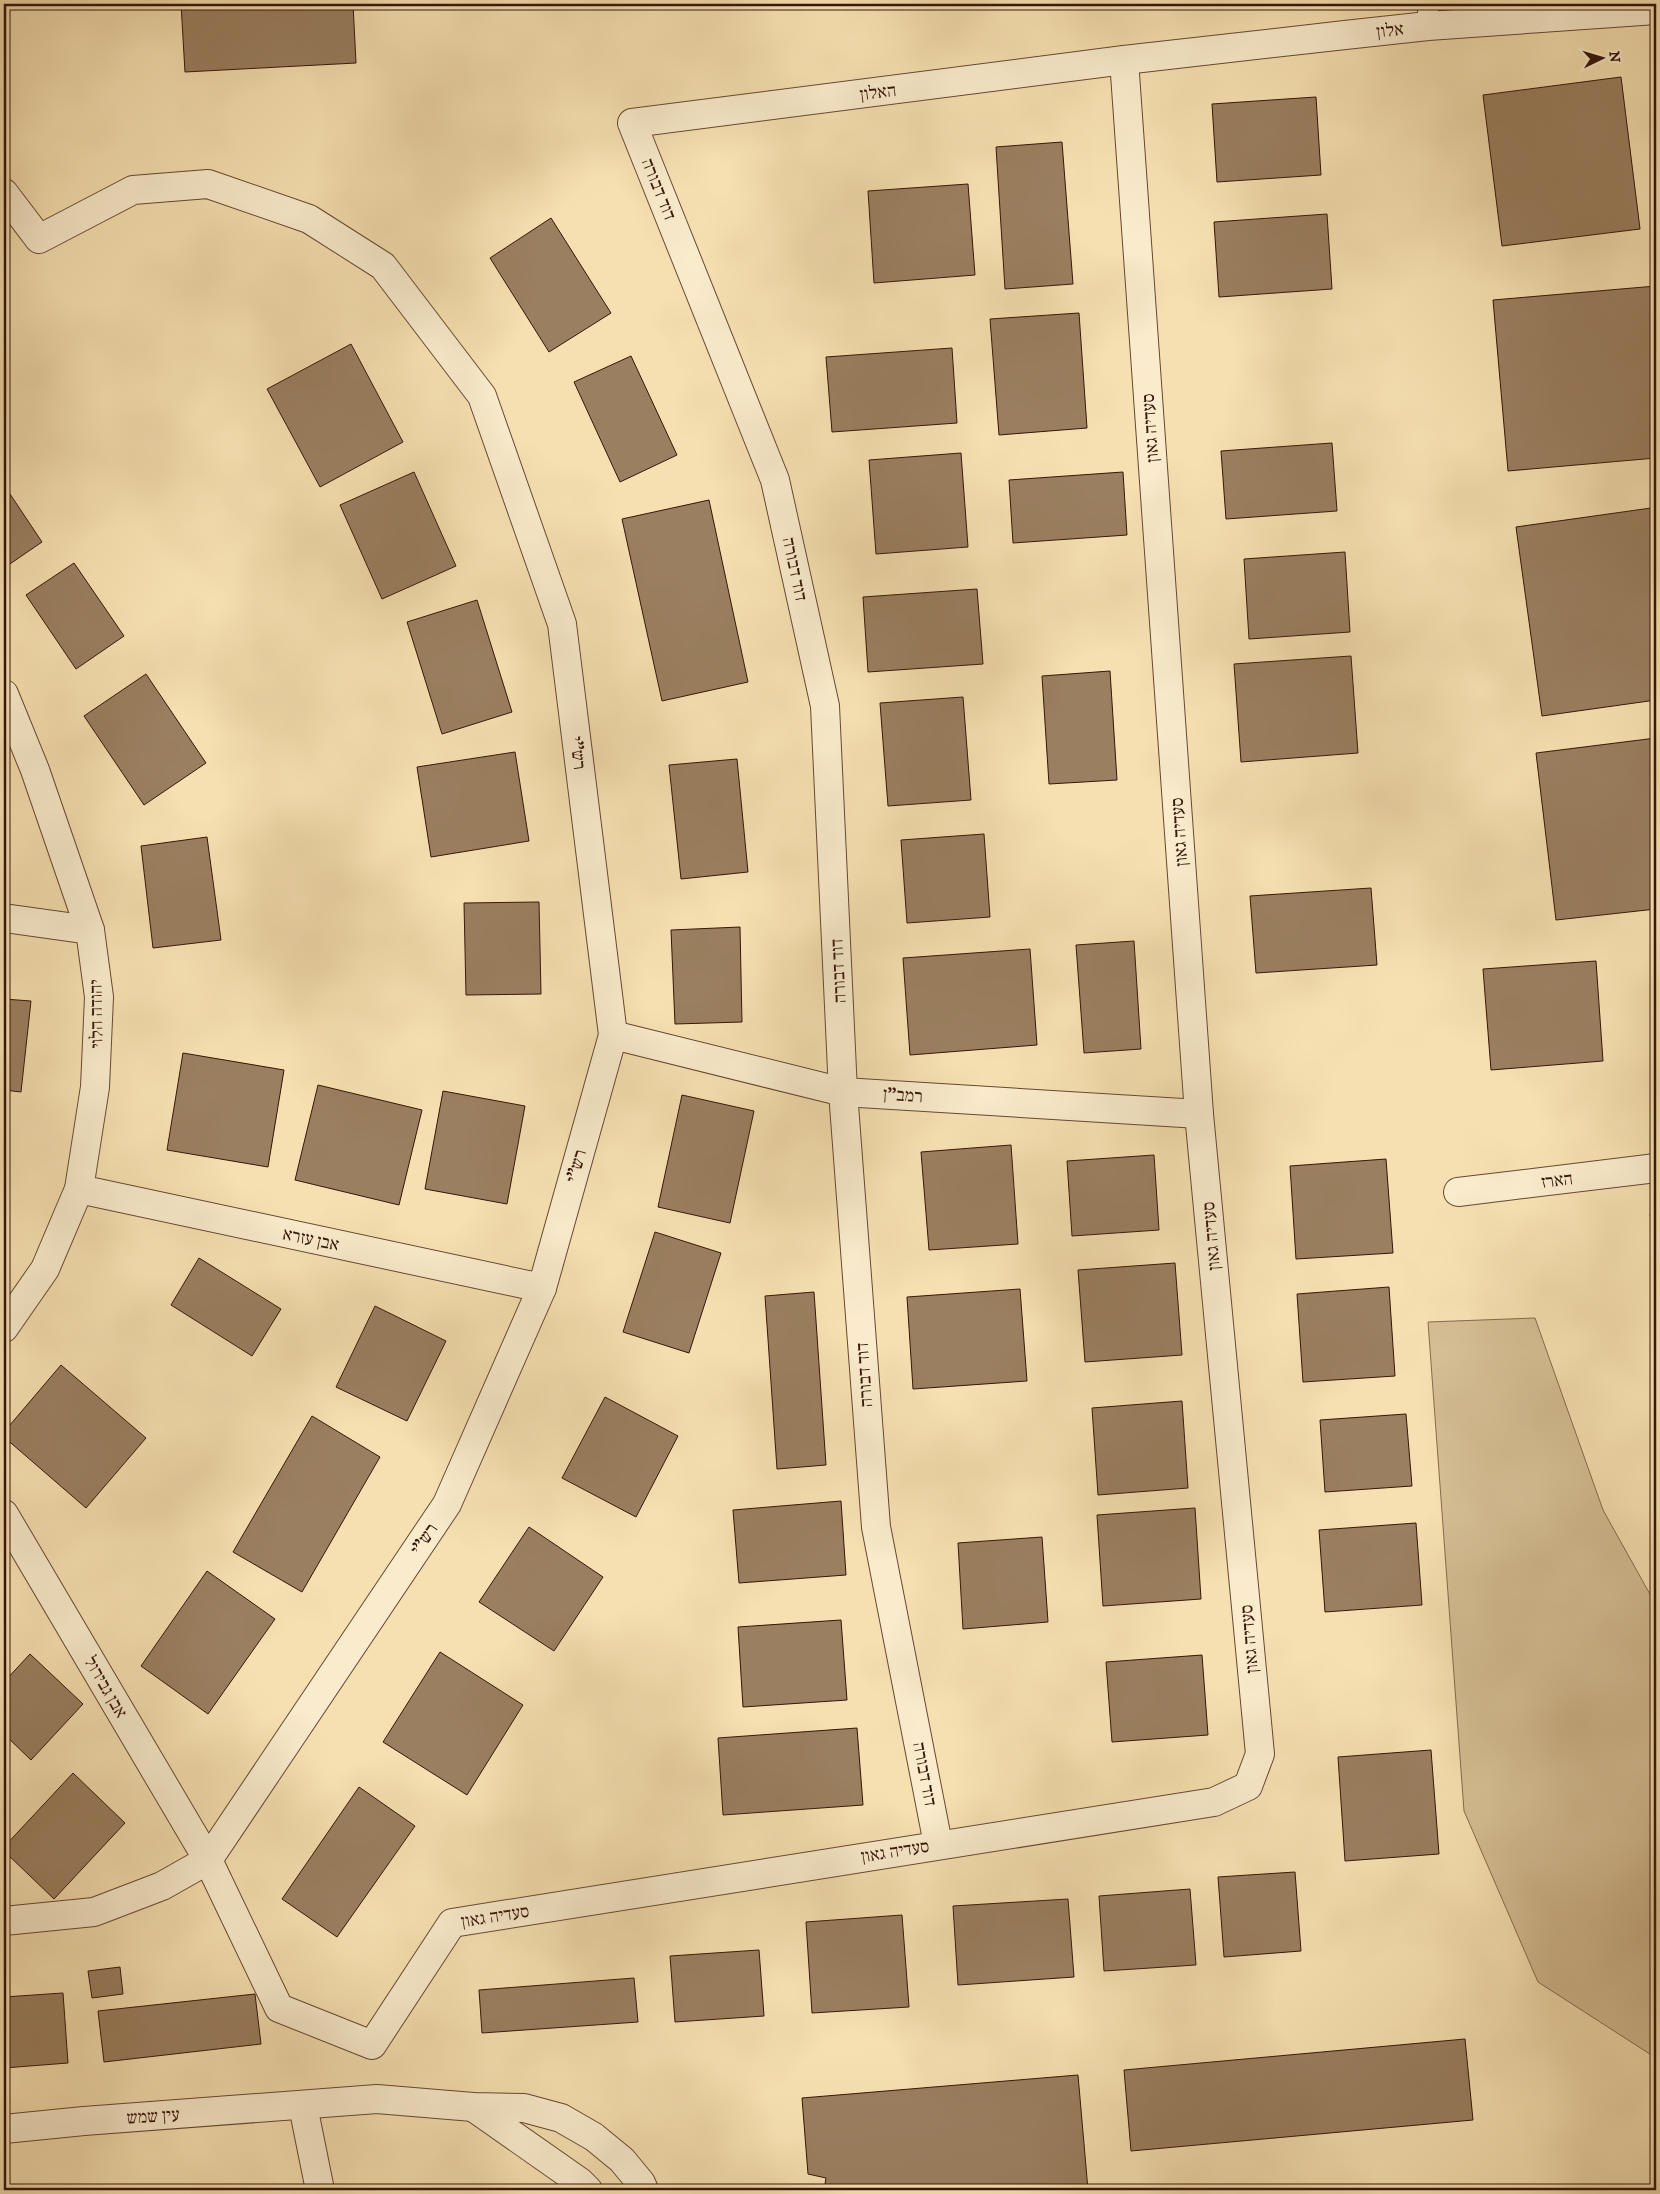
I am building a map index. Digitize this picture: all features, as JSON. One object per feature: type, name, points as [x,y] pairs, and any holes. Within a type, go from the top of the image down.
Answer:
[{"type":"street","name":"אלון","points":[[1124,60],[1428,15],[1656,10]]},
{"type":"street","name":"האלון","points":[[632,123],[1124,60]]},
{"type":"street","name":"סעדיה גאון","points":[[208,1860],[279,2008],[372,2045],[452,1923],[938,1844],[1214,1802],[1248,1786],[1260,1754],[1199,1114],[1124,60]]},
{"type":"street","name":"דוד דבורה","points":[[632,123],[776,480],[823,697],[843,1092],[876,1527],[938,1844]]},
{"type":"street","name":"רש\"י","points":[[4,193],[39,239],[134,190],[208,184],[309,219],[383,266],[482,396],[562,624],[613,1036],[542,1288],[448,1504],[208,1860]]},
{"type":"street","name":"יהודה הלוי","points":[[4,694],[35,770],[90,930],[99,996],[95,1087],[79,1189],[46,1269],[4,1328]]},
{"type":"street","points":[[4,918],[90,930]]},
{"type":"street","name":"רמב\"ן","points":[[613,1036],[843,1092],[1199,1114]]},
{"type":"street","name":"הארז","points":[[1458,1192],[1656,1168]]},
{"type":"street","name":"אבן עזרא","points":[[79,1189],[542,1288]]},
{"type":"street","name":"אבן גבירול","points":[[4,1514],[208,1860]]},
{"type":"street","points":[[4,1921],[94,1912],[162,1886],[208,1860]]},
{"type":"street","name":"עין שמש","points":[[4,2129],[84,2121],[377,2099],[473,2107],[524,2108],[561,2118],[594,2137],[622,2160],[641,2183],[644,2190]]},
{"type":"street","points":[[303,2106],[320,2190]]},
{"type":"street","points":[[473,2107],[580,2182],[588,2190]]},
{"type":"shaded area","points":[[1535,1318],[1603,1510],[1656,1605],[1656,2058],[1538,1982],[1464,1811],[1428,1322]]},
{"type":"building","points":[[181,4],[353,4],[356,63],[185,72]]},
{"type":"building","points":[[1621,77],[1640,229],[1502,246],[1483,95]]},
{"type":"building","points":[[1316,97],[1321,175],[1217,182],[1212,104]]},
{"type":"building","points":[[1062,142],[1073,284],[1005,289],[996,147]]},
{"type":"building","points":[[968,184],[975,275],[874,283],[868,191]]},
{"type":"building","points":[[1327,214],[1332,289],[1219,297],[1214,222]]},
{"type":"building","points":[[551,218],[611,313],[549,352],[490,258]]},
{"type":"building","points":[[1656,286],[1656,458],[1508,471],[1493,300]]},
{"type":"building","points":[[1079,313],[1087,428],[999,435],[990,319]]},
{"type":"building","points":[[351,344],[403,442],[320,487],[267,389]]},
{"type":"building","points":[[952,348],[957,423],[832,432],[826,357]]},
{"type":"building","points":[[631,356],[677,455],[620,482],[574,382]]},
{"type":"building","points":[[1332,443],[1337,511],[1226,519],[1221,451]]},
{"type":"building","points":[[961,453],[968,547],[876,554],[869,460]]},
{"type":"building","points":[[414,472],[456,566],[382,599],[340,505]]},
{"type":"building","points":[[1123,472],[1127,535],[1013,543],[1009,480]]},
{"type":"building","points":[[4,485],[42,542],[4,568]]},
{"type":"building","points":[[709,500],[748,682],[662,701],[622,519]]},
{"type":"building","points":[[1651,508],[1656,548],[1656,700],[1542,716],[1516,527]]},
{"type":"building","points":[[1345,552],[1350,632],[1249,639],[1244,559]]},
{"type":"building","points":[[74,563],[124,636],[76,669],[26,595]]},
{"type":"building","points":[[977,589],[983,664],[868,672],[863,597]]},
{"type":"building","points":[[477,600],[512,712],[442,734],[407,622]]},
{"type":"building","points":[[1351,656],[1358,753],[1241,762],[1234,664]]},
{"type":"building","points":[[1110,671],[1117,780],[1049,784],[1042,676]]},
{"type":"building","points":[[146,674],[206,763],[144,805],[84,716]]},
{"type":"building","points":[[963,697],[971,800],[888,806],[880,703]]},
{"type":"building","points":[[1656,738],[1656,909],[1556,920],[1536,753]]},
{"type":"building","points":[[515,752],[529,841],[431,857],[417,767]]},
{"type":"building","points":[[737,759],[748,872],[681,879],[669,765]]},
{"type":"building","points":[[984,834],[990,917],[907,923],[901,840]]},
{"type":"building","points":[[207,837],[221,940],[153,948],[141,846]]},
{"type":"building","points":[[1371,888],[1377,965],[1256,973],[1250,896]]},
{"type":"building","points":[[539,902],[541,994],[466,995],[464,903]]},
{"type":"building","points":[[740,927],[742,1022],[675,1024],[671,930]]},
{"type":"building","points":[[1134,941],[1141,1049],[1084,1053],[1076,945]]},
{"type":"building","points":[[1030,949],[1037,1045],[910,1055],[903,958]]},
{"type":"building","points":[[1596,961],[1603,1061],[1491,1070],[1483,969]]},
{"type":"building","points":[[4,999],[31,1001],[21,1092],[4,1090]]},
{"type":"building","points":[[183,1053],[284,1070],[268,1167],[167,1150]]},
{"type":"building","points":[[318,1085],[422,1110],[399,1205],[295,1180]]},
{"type":"building","points":[[443,1091],[525,1106],[507,1204],[425,1189]]},
{"type":"building","points":[[682,1095],[754,1111],[730,1223],[658,1207]]},
{"type":"building","points":[[1011,1145],[1018,1244],[929,1250],[921,1152]]},
{"type":"building","points":[[1154,1155],[1159,1230],[1072,1236],[1067,1161]]},
{"type":"building","points":[[1386,1159],[1393,1253],[1296,1259],[1290,1166]]},
{"type":"building","points":[[1656,1213],[1656,1241],[1650,1214]]},
{"type":"building","points":[[655,1232],[721,1253],[689,1353],[623,1332]]},
{"type":"building","points":[[199,1258],[281,1309],[252,1356],[171,1305]]},
{"type":"building","points":[[1175,1263],[1182,1355],[1085,1362],[1078,1270]]},
{"type":"building","points":[[1389,1287],[1395,1376],[1303,1382],[1297,1294]]},
{"type":"building","points":[[1020,1289],[1027,1381],[913,1389],[907,1297]]},
{"type":"building","points":[[814,1292],[826,1465],[777,1469],[765,1296]]},
{"type":"building","points":[[375,1306],[446,1341],[407,1421],[336,1387]]},
{"type":"building","points":[[61,1365],[146,1438],[86,1508],[4,1437],[4,1432]]},
{"type":"building","points":[[605,1397],[678,1436],[636,1517],[562,1478]]},
{"type":"building","points":[[1182,1401],[1188,1488],[1098,1495],[1092,1408]]},
{"type":"building","points":[[1406,1414],[1412,1486],[1325,1492],[1320,1420]]},
{"type":"building","points":[[312,1416],[380,1457],[302,1592],[233,1552]]},
{"type":"building","points":[[841,1501],[846,1575],[739,1583],[733,1510]]},
{"type":"building","points":[[1195,1508],[1201,1599],[1103,1606],[1097,1515]]},
{"type":"building","points":[[1416,1523],[1422,1605],[1325,1612],[1319,1530]]},
{"type":"building","points":[[529,1527],[603,1577],[554,1651],[479,1602]]},
{"type":"building","points":[[1042,1537],[1048,1622],[963,1629],[958,1543]]},
{"type":"building","points":[[207,1571],[275,1619],[208,1714],[141,1666]]},
{"type":"building","points":[[841,1620],[847,1700],[743,1707],[738,1627]]},
{"type":"building","points":[[440,1652],[523,1705],[467,1795],[383,1742]]},
{"type":"building","points":[[30,1654],[83,1704],[31,1760],[4,1734],[4,1682]]},
{"type":"building","points":[[1202,1655],[1208,1735],[1112,1742],[1106,1662]]},
{"type":"building","points":[[857,1728],[863,1805],[723,1815],[718,1738]]},
{"type":"building","points":[[1431,1750],[1439,1854],[1345,1861],[1338,1757]]},
{"type":"building","points":[[73,1773],[125,1823],[54,1899],[4,1851],[4,1847]]},
{"type":"building","points":[[359,1787],[415,1826],[337,1937],[282,1899]]},
{"type":"building","points":[[1295,1872],[1301,1951],[1224,1957],[1218,1877]]},
{"type":"building","points":[[1190,1889],[1196,1965],[1104,1971],[1099,1896]]},
{"type":"building","points":[[1068,1899],[1074,1977],[958,1985],[953,1906]]},
{"type":"building","points":[[902,1915],[909,2007],[812,2013],[806,1922]]},
{"type":"building","points":[[759,1950],[764,2016],[675,2022],[670,1956]]},
{"type":"building","points":[[120,1967],[123,1994],[92,1998],[88,1971]]},
{"type":"building","points":[[634,1978],[638,2022],[482,2033],[479,1990]]},
{"type":"building","points":[[63,1993],[68,2063],[4,2068],[4,1997]]},
{"type":"building","points":[[255,1994],[261,2044],[104,2062],[98,2011]]},
{"type":"building","points":[[1465,2039],[1473,2120],[1131,2151],[1124,2070]]},
{"type":"building","points":[[1078,2075],[1088,2190],[928,2190],[906,2188],[906,2190],[824,2190],[826,2178],[808,2174],[802,2098]]}]
